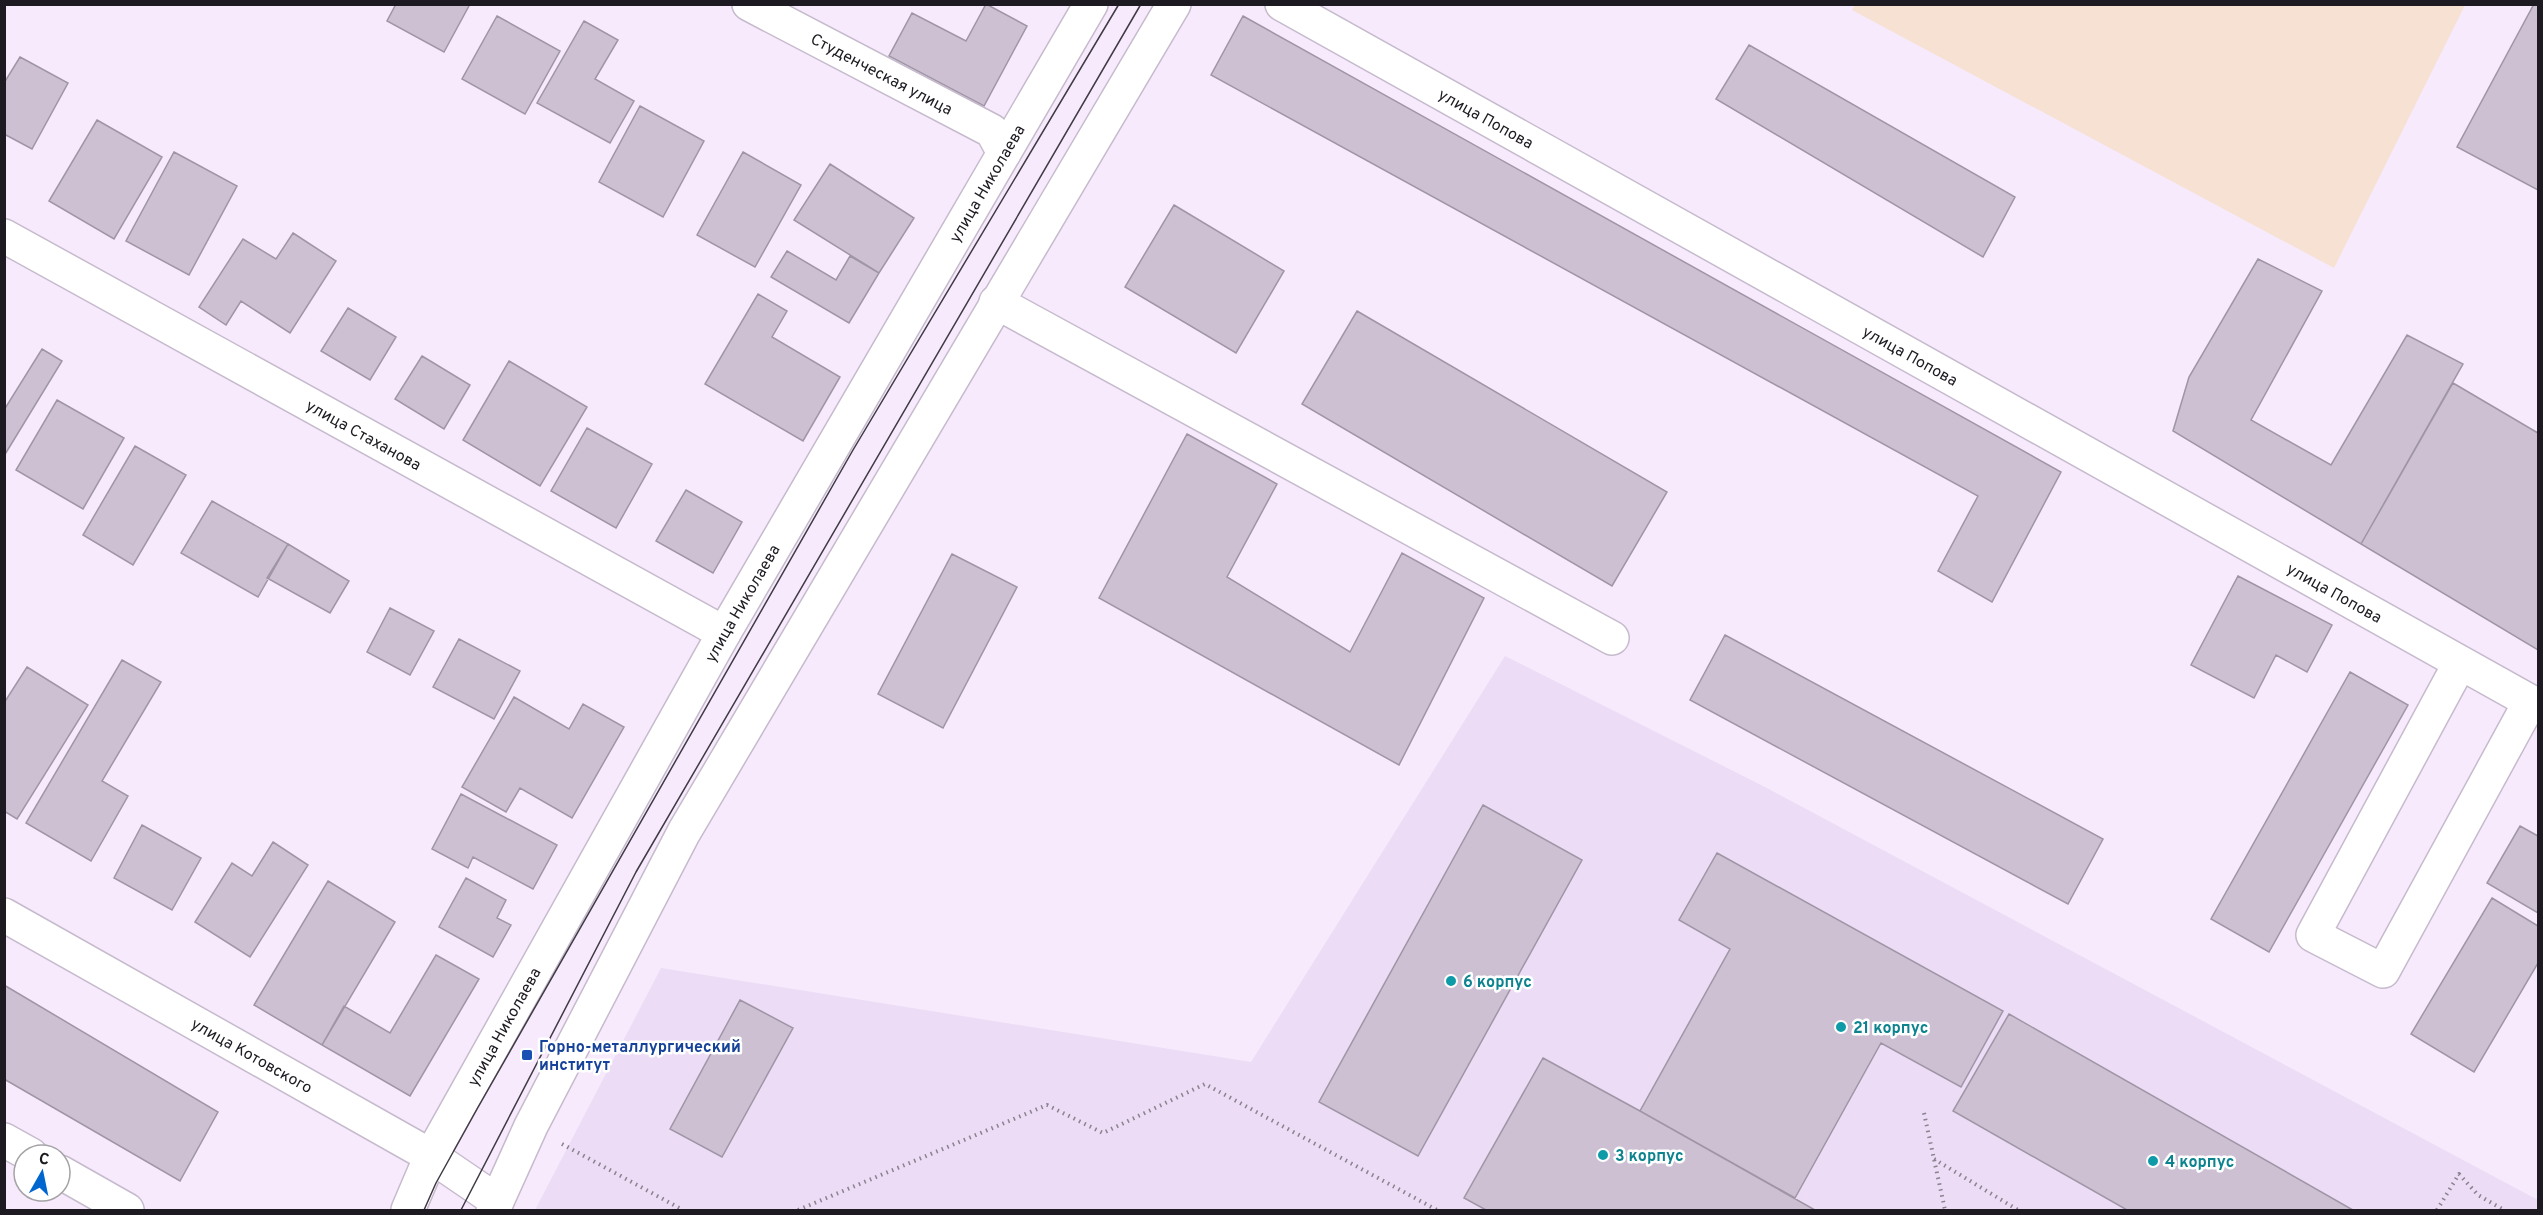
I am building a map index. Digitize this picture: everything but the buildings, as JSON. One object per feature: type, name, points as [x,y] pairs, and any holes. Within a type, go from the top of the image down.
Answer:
[{"type":"street","name":"Студенческая улица","points":[[749,4],[992,131],[1004,153]]},
{"type":"street","name":"улица Николаева","points":[[408,1210],[431,1156],[724,633],[1090,4]]},
{"type":"street","points":[[495,1206],[531,1126],[684,832],[1174,4]]},
{"type":"street","name":"улица Попова","points":[[1282,4],[2534,704]]},
{"type":"street","name":"улица Стаханова","points":[[4,236],[724,633]]},
{"type":"street","points":[[996,302],[1612,638]]},
{"type":"street","points":[[2460,663],[2313,935],[2383,971],[2534,704]]},
{"type":"street","name":"улица Котовского","points":[[4,915],[431,1156],[495,1206]]},
{"type":"street","points":[[72,1179],[127,1210]]},
{"type":"path","points":[[798,1210],[1047,1105],[1103,1133],[1205,1084],[1437,1210]]},
{"type":"path","points":[[1924,1113],[1945,1210]]},
{"type":"path","points":[[531,1126],[683,1210]]},
{"type":"path","points":[[1934,1159],[2018,1210]]},
{"type":"path","points":[[2438,1210],[2458,1174],[2478,1195],[2504,1210]]},
{"type":"shaded area","points":[[1855,4],[2465,5],[2334,268],[1852,10]]},
{"type":"shaded area","points":[[1505,656],[1763,786],[2538,1200],[2538,1210],[535,1210],[661,968],[1251,1062]]},
{"type":"tram line","points":[[424,1210],[436,1183],[477,1109],[853,450],[1119,4]]},
{"type":"tram line","points":[[461,1210],[636,872],[1141,4]]},
{"type":"place","name":"6 корпус","points":[[1451,981]]},
{"type":"place","name":"21 корпус","points":[[1841,1027]]},
{"type":"place","name":"Горно-металлургический институт","points":[[527,1055]]},
{"type":"place","name":"3 корпус","points":[[1603,1155]]},
{"type":"place","name":"4 корпус","points":[[2153,1161]]}]
